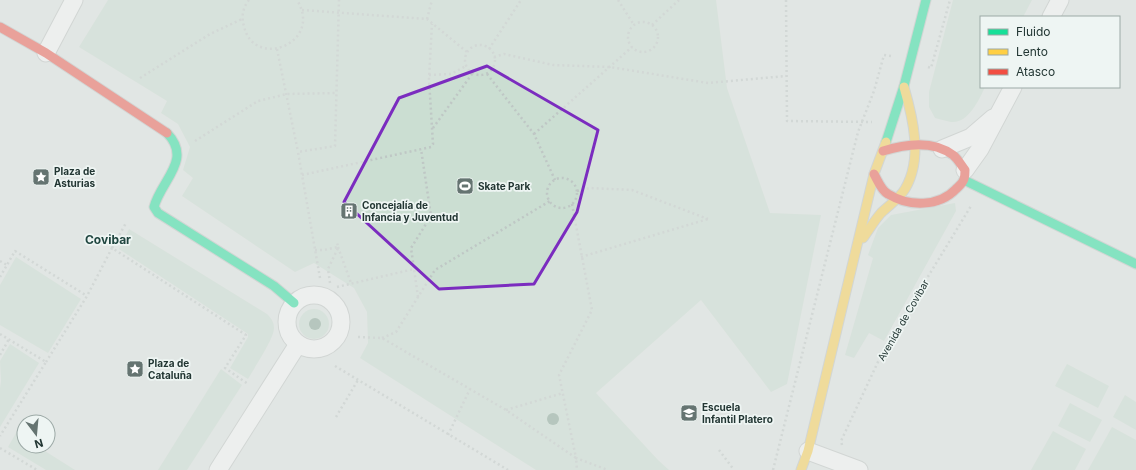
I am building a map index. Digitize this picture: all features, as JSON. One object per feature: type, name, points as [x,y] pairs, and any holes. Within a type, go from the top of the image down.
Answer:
[{"type":"street","points":[[46,53],[74,0]]},
{"type":"street","points":[[801,470],[808,451],[874,174],[904,86],[926,0]]},
{"type":"street","points":[[1052,16],[1060,0]]},
{"type":"street","points":[[0,27],[46,53],[168,134],[177,148],[176,165],[156,199],[154,207],[158,213],[274,286],[294,303]]},
{"type":"street","points":[[858,244],[879,216],[906,188],[913,170],[914,144],[904,86]]},
{"type":"street","points":[[874,174],[880,186],[887,193],[898,198],[912,203],[930,203],[940,201],[954,192],[980,149],[1011,88]]},
{"type":"street","points":[[942,149],[971,137],[998,114]]},
{"type":"street","points":[[883,151],[897,146],[914,144],[942,149],[954,156],[964,175],[1136,264]]},
{"type":"street","points":[[310,295],[319,295],[327,298],[339,311],[341,320],[337,336],[331,343],[314,349],[298,344],[292,337],[287,320],[294,303],[310,295]]},
{"type":"street","points":[[218,470],[298,344]]},
{"type":"street","points":[[808,451],[859,470]]},
{"type":"path","points":[[249,0],[243,11],[242,20],[244,29],[250,39],[259,46],[270,49],[288,45],[299,34],[303,24],[302,10],[297,0]]},
{"type":"path","points":[[298,152],[335,146],[338,0]]},
{"type":"path","points":[[427,19],[432,0]]},
{"type":"path","points":[[489,49],[521,0]]},
{"type":"path","points":[[618,0],[634,25]]},
{"type":"path","points":[[652,25],[679,0]]},
{"type":"path","points":[[786,0],[787,120],[875,123]]},
{"type":"path","points":[[302,10],[427,19],[467,52]]},
{"type":"path","points":[[140,78],[210,34],[242,20]]},
{"type":"path","points":[[643,22],[652,25],[656,29],[658,38],[654,47],[646,52],[640,52],[632,47],[628,38],[630,28],[634,25],[643,22]]},
{"type":"path","points":[[302,175],[431,147],[433,144],[429,75],[432,24]]},
{"type":"path","points":[[480,46],[489,49],[494,57],[494,66],[487,74],[472,74],[466,66],[465,56],[467,52],[471,48],[480,46]]},
{"type":"path","points":[[534,134],[632,47]]},
{"type":"path","points":[[277,48],[298,152],[320,278]]},
{"type":"path","points":[[494,57],[504,54],[553,65],[610,67],[708,82],[786,76]]},
{"type":"path","points":[[773,470],[856,140],[874,91],[884,55],[893,57]]},
{"type":"path","points":[[429,75],[451,74],[466,66]]},
{"type":"path","points":[[432,129],[472,74]]},
{"type":"path","points":[[487,74],[534,134],[555,180]]},
{"type":"path","points":[[195,141],[258,100],[287,94],[337,93]]},
{"type":"path","points":[[418,297],[411,248],[431,216],[421,149]]},
{"type":"path","points":[[560,178],[569,179],[573,182],[577,191],[575,200],[572,204],[563,208],[553,205],[550,201],[547,192],[551,183],[555,180],[560,178]]},
{"type":"path","points":[[577,191],[590,188],[632,190],[708,219],[582,257]]},
{"type":"path","name":"Avenida de Covibar","points":[[842,447],[841,441],[884,349],[974,200]]},
{"type":"path","points":[[358,338],[382,338],[396,332],[435,270],[550,201]]},
{"type":"path","points":[[572,204],[592,310],[559,375],[576,458],[577,470]]},
{"type":"path","points":[[0,436],[87,296],[126,223]]},
{"type":"path","points":[[336,242],[351,283]]},
{"type":"path","points":[[315,250],[338,247]]},
{"type":"path","points":[[330,283],[328,269],[338,247]]},
{"type":"path","points":[[112,248],[246,335],[225,368],[248,384]]},
{"type":"path","points":[[0,277],[15,252],[87,296]]},
{"type":"path","points":[[0,261],[7,265]]},
{"type":"path","points":[[337,287],[414,269]]},
{"type":"path","points":[[0,334],[46,362]]},
{"type":"path","points":[[382,338],[506,410],[576,458],[608,470]]},
{"type":"path","points":[[0,355],[9,339]]},
{"type":"path","points":[[335,366],[508,470]]},
{"type":"path","points":[[336,417],[358,380]]},
{"type":"path","points":[[448,434],[470,389]]},
{"type":"path","points":[[506,410],[563,393]]},
{"type":"path","points":[[0,448],[36,470]]},
{"type":"path","points":[[719,450],[734,470]]},
{"type":"highlighted area","points":[[487,66],[598,130],[577,212],[534,284],[439,289],[344,202],[399,98]]},
{"type":"green space","points":[[108,0],[716,0],[727,88],[770,213],[821,215],[787,384],[771,392],[701,300],[596,393],[669,470],[536,470],[360,358],[368,343],[367,312],[354,288],[314,263],[295,272],[182,196],[193,178],[183,170],[190,147],[178,124],[161,113],[167,101],[79,47]]},
{"type":"green space","points":[[953,0],[1032,0],[1024,16],[980,16],[980,88],[984,88],[968,115],[957,122],[935,118],[929,107],[929,92]]},
{"type":"green space","points":[[955,203],[956,211],[884,341],[869,333],[854,358],[845,355],[873,258],[868,255],[878,228],[891,215]]},
{"type":"green space","points":[[129,229],[270,317],[274,328],[271,339],[248,379],[230,368],[248,337],[248,334],[119,249]]},
{"type":"green space","points":[[16,257],[81,299],[48,353],[0,325],[0,285]]},
{"type":"green space","points":[[314,309],[325,313],[329,324],[325,335],[314,339],[303,335],[299,324],[303,313]]},
{"type":"green space","points":[[10,344],[39,363],[0,427],[0,361]]},
{"type":"green space","points":[[1067,364],[1109,386],[1098,408],[1055,386]]},
{"type":"green space","points":[[221,369],[242,385],[187,470],[158,470]]},
{"type":"green space","points":[[1125,395],[1136,402],[1136,430],[1113,417]]},
{"type":"green space","points":[[1070,403],[1102,420],[1090,442],[1058,426]]},
{"type":"green space","points":[[1112,427],[1136,440],[1136,470],[1088,470]]},
{"type":"green space","points":[[1053,431],[1086,449],[1075,470],[1031,470]]},
{"type":"green space","points":[[16,433],[16,452],[8,447]]},
{"type":"green space","points":[[20,454],[50,454],[75,470],[46,470]]},
{"type":"traffic: fast","points":[[886,142],[904,86],[926,0]]},
{"type":"traffic: fast","points":[[167,133],[174,143],[177,152],[176,161],[154,207],[158,213],[274,286],[294,303]]},
{"type":"traffic: fast","points":[[964,180],[1136,264]]},
{"type":"traffic: slow","points":[[863,238],[881,213],[903,193],[914,165],[915,138],[904,87]]},
{"type":"traffic: slow","points":[[801,470],[808,451],[874,174],[886,142]]},
{"type":"traffic: jam","points":[[0,27],[46,53],[167,133]]},
{"type":"traffic: jam","points":[[874,174],[883,190],[888,194],[914,203],[933,202],[949,195],[960,186],[965,176],[965,170],[958,160],[945,150],[937,147],[928,145],[910,145],[883,151]]},
{"type":"place","name":"Plaza de Asturias","points":[[41,177]]},
{"type":"place","name":"Skate Park","points":[[465,186]]},
{"type":"place","name":"Concejalía de Infancia y Juventud","points":[[349,211]]},
{"type":"place","name":"Plaza de Cataluña","points":[[135,369]]},
{"type":"place","name":"Escuela Infantil Platero","points":[[689,413]]},
{"type":"district","name":"Covibar","points":[[108,239]]}]
